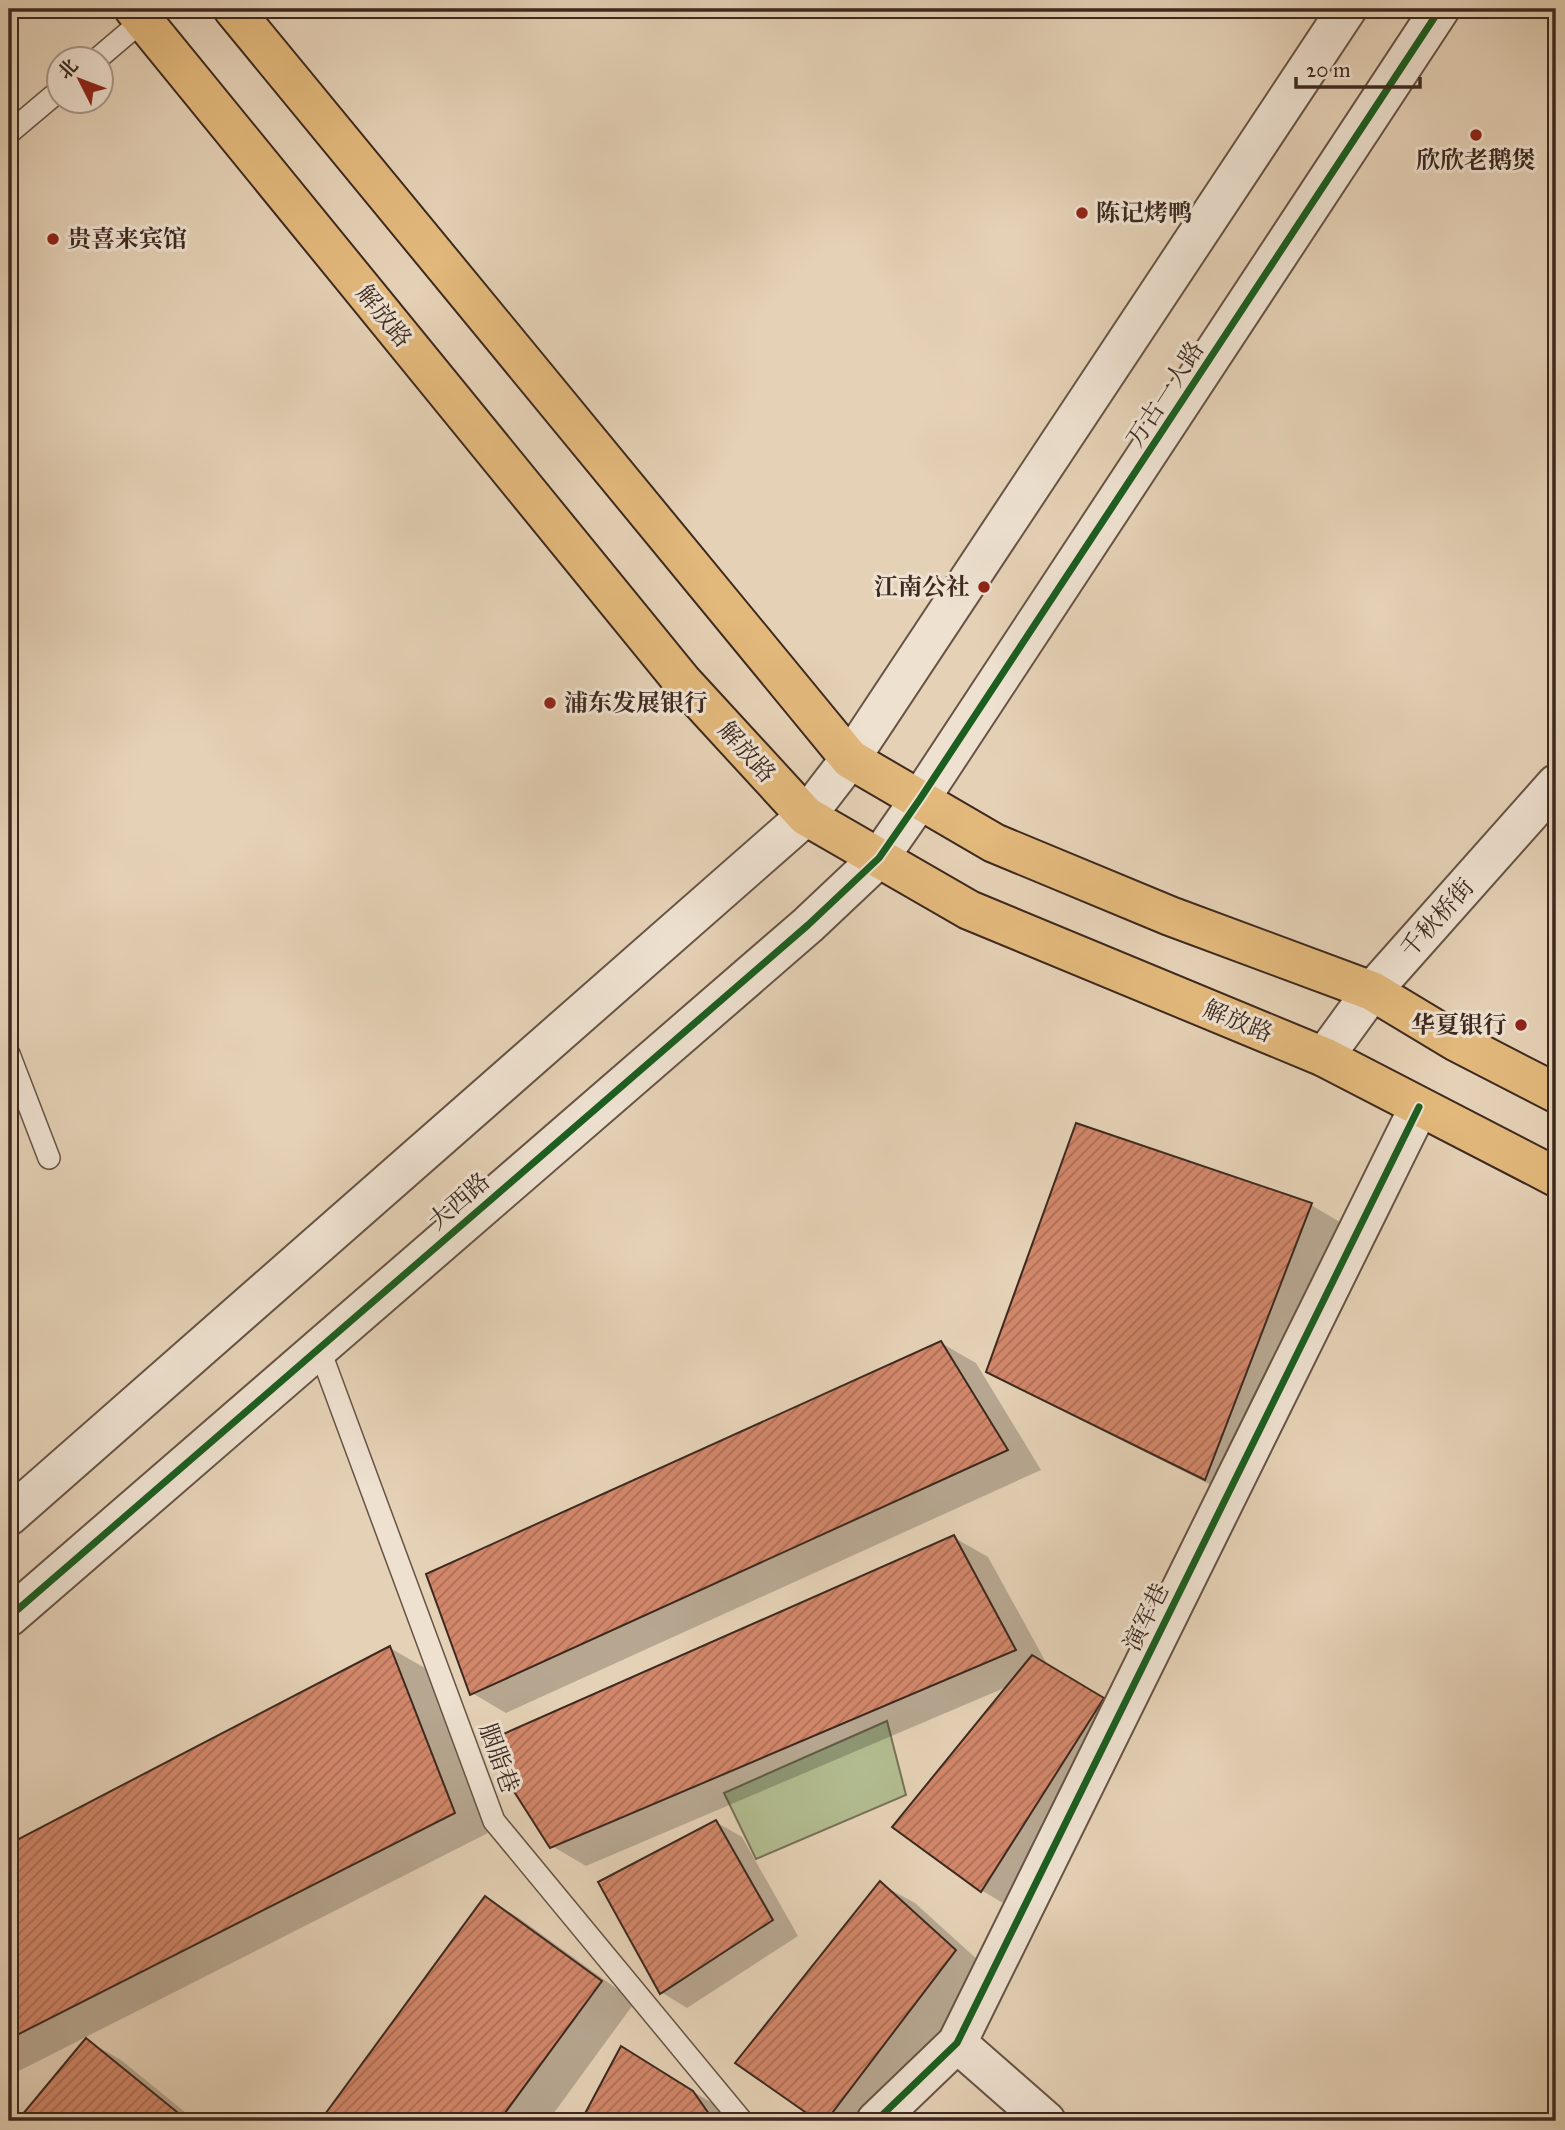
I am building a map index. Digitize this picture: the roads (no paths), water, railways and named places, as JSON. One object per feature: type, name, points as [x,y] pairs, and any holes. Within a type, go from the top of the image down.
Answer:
[{"type":"main road","points":[[233,9],[850,759],[994,843],[1170,916],[1372,991],[1455,1041],[1556,1093]]},
{"type":"main road","name":"解放路","points":[[138,15],[682,681],[806,816],[969,910],[1324,1056],[1556,1177]]},
{"type":"street","points":[[9,1516],[806,816],[850,759],[1347,9]]},
{"type":"street","name":"万古一人路","points":[[920,799],[1440,9]]},
{"type":"street","name":"千秋桥街","points":[[1324,1056],[1372,991],[1556,784]]},
{"type":"street","name":"大西路","points":[[9,1617],[807,925],[879,858],[920,799]]},
{"type":"street","name":"演军巷","points":[[876,2121],[957,2043],[1419,1107]]},
{"type":"street","points":[[957,2043],[1046,2121]]},
{"type":"lane","points":[[109,46],[138,15]]},
{"type":"lane","points":[[9,133],[46,102]]},
{"type":"lane","points":[[9,1054],[49,1158]]},
{"type":"lane","name":"胭脂巷","points":[[319,1348],[494,1821],[742,2121]]},
{"type":"place","name":"欣欣老鹅煲","points":[[1476,135]]},
{"type":"place","name":"陈记烤鸭","points":[[1082,213]]},
{"type":"place","name":"贵喜来宾馆","points":[[53,239]]},
{"type":"place","name":"江南公社","points":[[984,587]]},
{"type":"place","name":"浦东发展银行","points":[[550,703]]},
{"type":"place","name":"华夏银行","points":[[1521,1025]]}]
